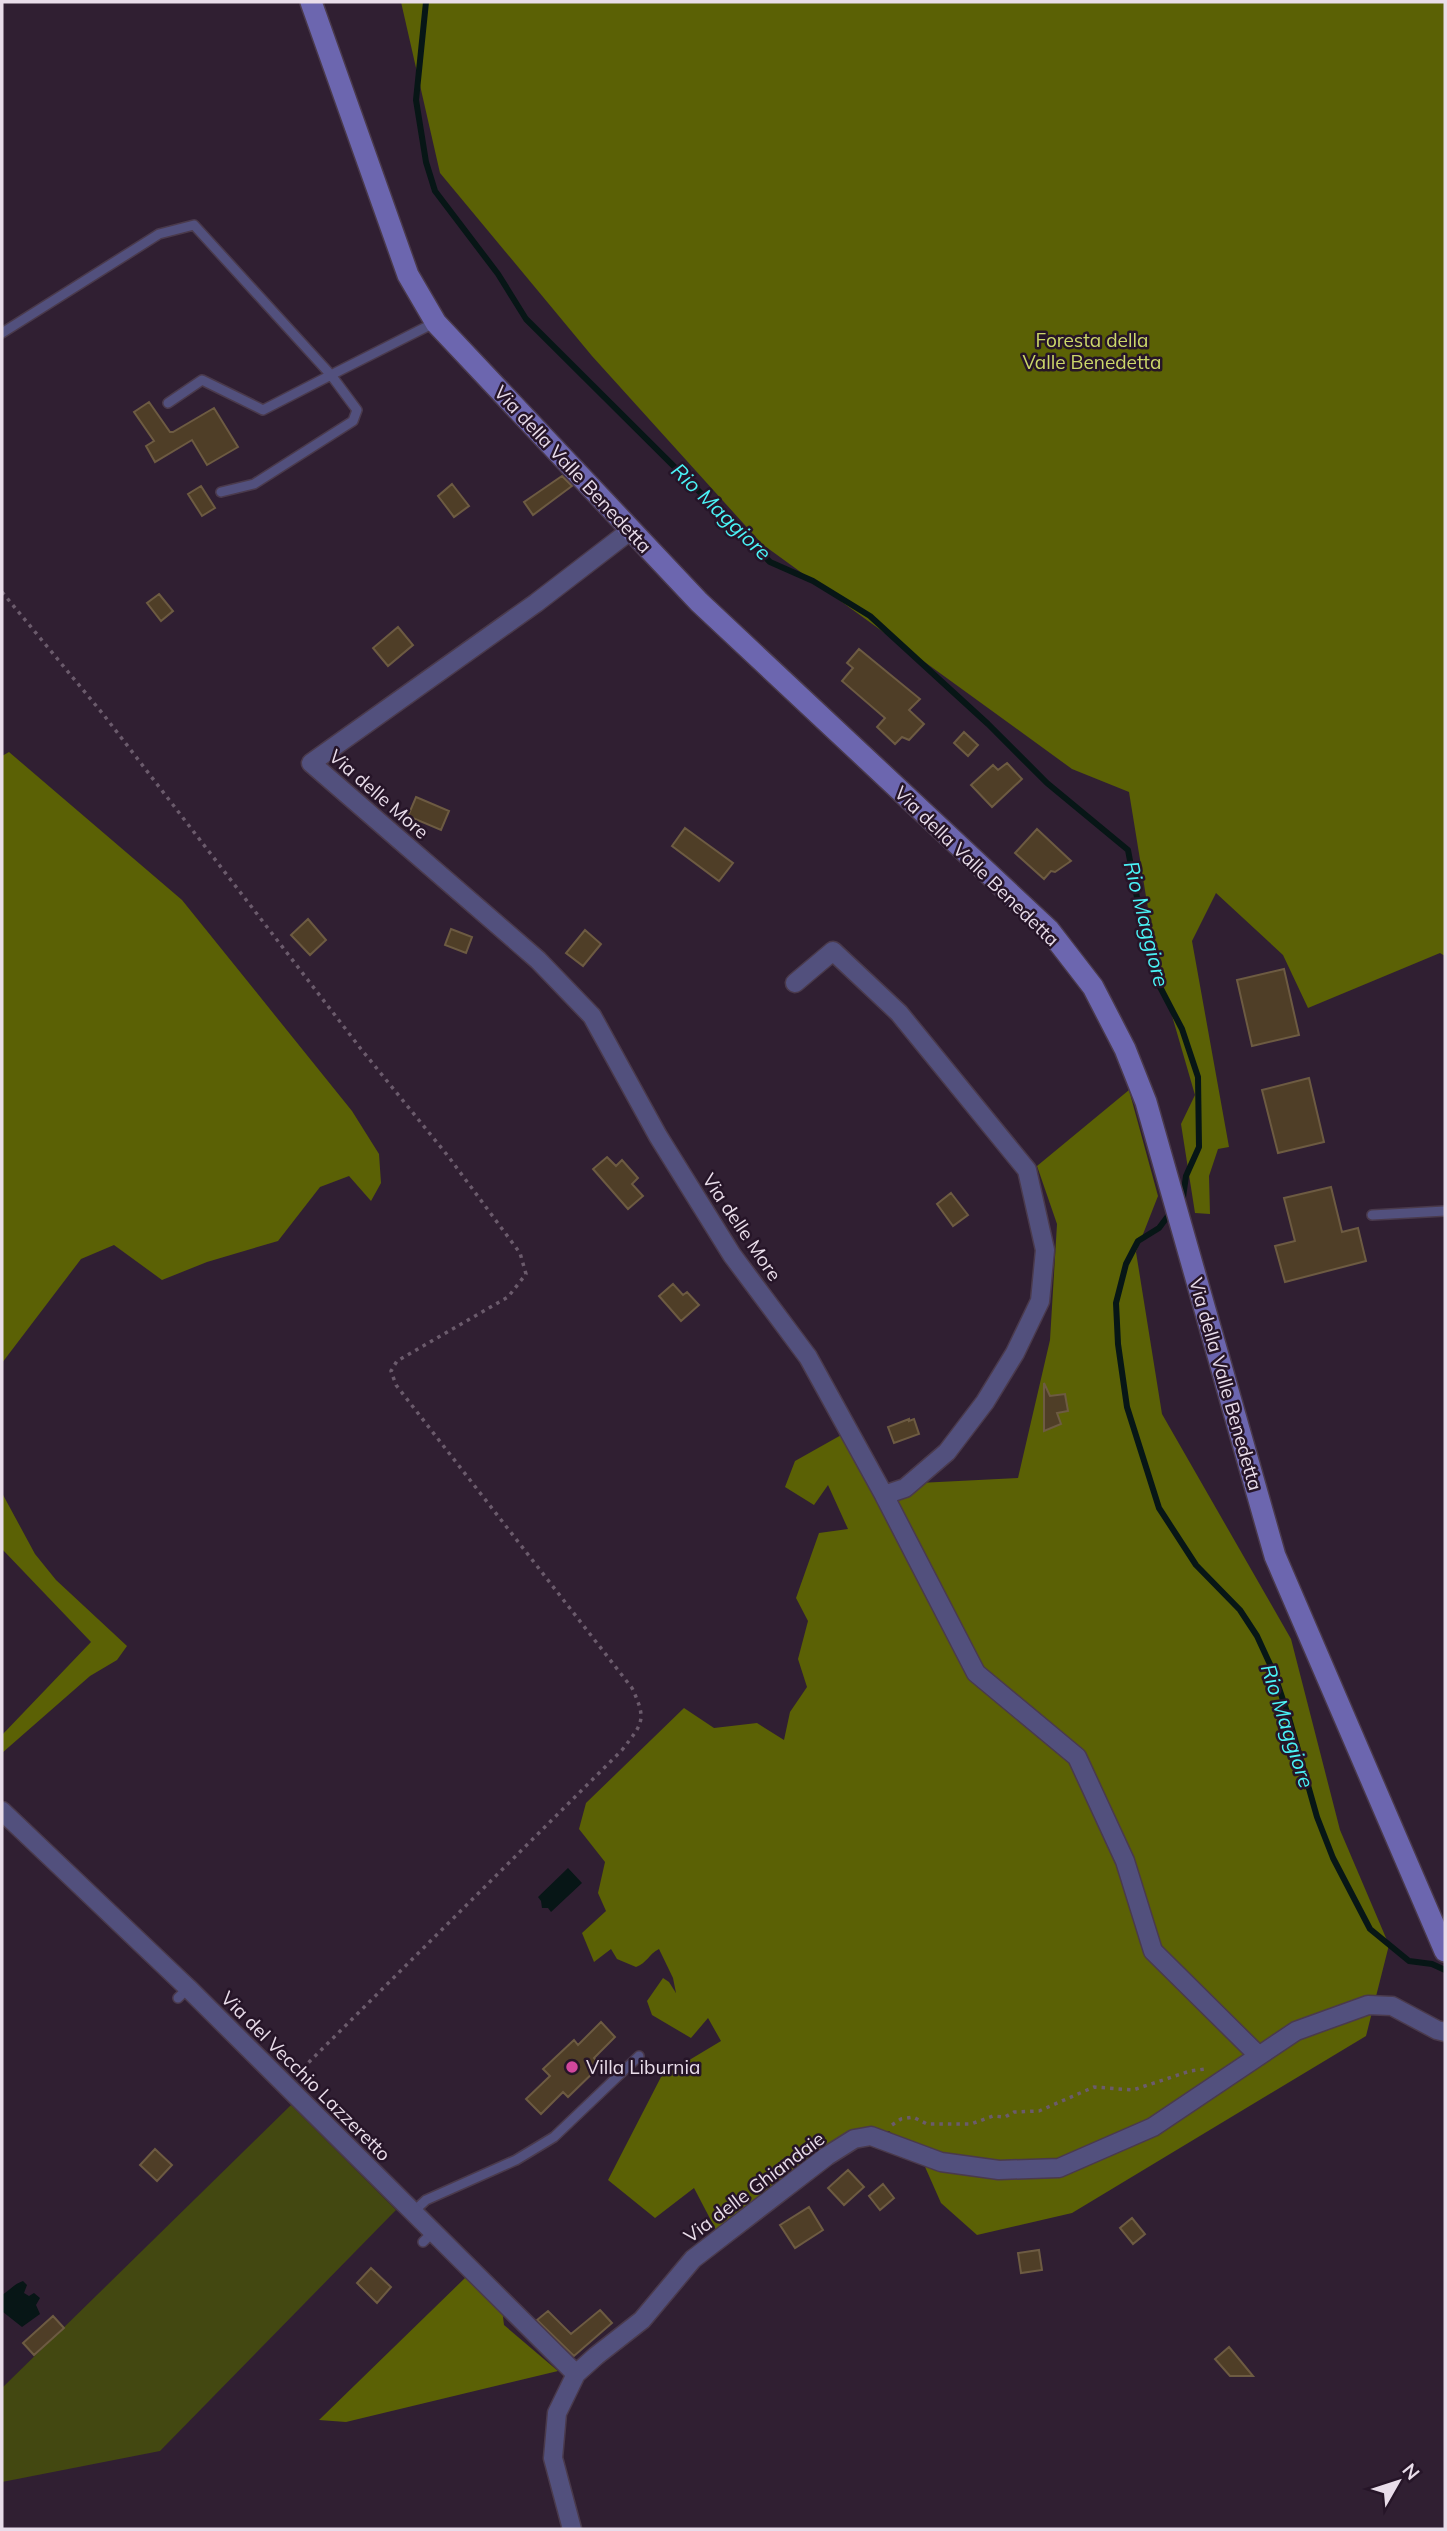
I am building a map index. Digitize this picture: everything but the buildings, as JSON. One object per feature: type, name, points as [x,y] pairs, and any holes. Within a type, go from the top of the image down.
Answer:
[{"type":"main road","name":"Via della Valle Benedetta","points":[[311,2],[408,275],[436,323],[699,602],[1049,930],[1093,987],[1125,1049],[1146,1102],[1275,1556],[1443,1941]]},
{"type":"street","name":"Via delle More","points":[[631,530],[536,603],[312,763],[538,960],[592,1016],[658,1136],[732,1255],[808,1357],[884,1494]]},
{"type":"street","points":[[795,983],[833,951],[899,1013],[1027,1170],[1045,1250],[1040,1301],[1015,1353],[985,1402],[947,1452],[905,1488],[884,1494],[976,1673],[1077,1757],[1125,1861],[1153,1951],[1259,2056]]},
{"type":"street","name":"Via del Vecchio Lazzeretto","points":[[7,1821],[183,1993],[286,2086],[413,2213],[428,2237],[576,2374]]},
{"type":"street","name":"Via delle Ghiandaie","points":[[572,2529],[553,2458],[557,2413],[576,2374],[642,2320],[693,2259],[827,2156],[854,2139],[871,2136],[941,2162],[999,2170],[1059,2168],[1153,2127],[1296,2031],[1368,2005],[1392,2007],[1437,2031],[1445,2032]]},
{"type":"lane","points":[[2,333],[159,234],[194,225],[331,375],[357,410],[353,421],[254,484],[221,492]]},
{"type":"lane","points":[[168,403],[202,380],[262,411],[436,323]]},
{"type":"lane","points":[[1372,1215],[1445,1211]]},
{"type":"lane","points":[[413,2213],[426,2200],[516,2160],[554,2137],[639,2056]]},
{"type":"path","points":[[2,592],[103,714],[361,1049],[448,1156],[520,1253],[526,1274],[508,1297],[397,1361],[391,1371],[396,1385],[632,1688],[642,1709],[640,1728],[622,1750],[286,2086]]},
{"type":"path","points":[[891,2126],[901,2119],[914,2117],[927,2124],[971,2124],[993,2116],[1005,2118],[1014,2112],[1039,2111],[1094,2087],[1133,2090],[1190,2071],[1214,2070]]},
{"type":"green space","name":"Foresta della Valle Benedetta","points":[[401,2],[1445,2],[1445,956],[1440,953],[1308,1008],[1283,955],[1216,893],[1192,941],[1229,1147],[1218,1149],[1209,1176],[1210,1214],[1195,1213],[1181,1124],[1195,1095],[1157,964],[1129,792],[1072,769],[762,544],[592,356],[440,173]]},
{"type":"green space","points":[[9,752],[182,900],[352,1111],[379,1154],[381,1183],[371,1201],[349,1176],[320,1187],[278,1241],[207,1262],[162,1280],[114,1245],[81,1259],[2,1363],[2,756]]},
{"type":"green space","points":[[1129,1090],[1158,1196],[1136,1252],[1162,1414],[1291,1639],[1340,1830],[1389,1945],[1366,2036],[1072,2213],[977,2235],[941,2203],[922,2160],[889,2131],[850,2137],[716,2230],[694,2188],[655,2218],[608,2180],[661,2077],[721,2041],[708,2018],[691,2038],[652,2015],[647,2001],[663,1978],[676,1993],[673,1978],[659,1949],[636,1967],[617,1959],[611,1949],[594,1962],[582,1933],[606,1911],[598,1893],[605,1862],[579,1829],[586,1803],[684,1708],[714,1728],[757,1723],[784,1740],[790,1712],[807,1687],[798,1659],[808,1621],[796,1598],[819,1533],[848,1529],[828,1485],[814,1505],[785,1487],[795,1461],[843,1434],[879,1485],[1018,1478],[1050,1340],[1057,1224],[1037,1166]]},
{"type":"green space","points":[[2,1493],[35,1554],[56,1580],[127,1646],[117,1660],[90,1676],[2,1753],[2,1735],[91,1642],[2,1549]]},
{"type":"green space","points":[[291,2105],[396,2210],[160,2451],[2,2482],[2,2388]]},
{"type":"green space","points":[[466,2277],[502,2309],[504,2325],[558,2371],[346,2422],[319,2420]]},
{"type":"shaded area","points":[[568,1868],[582,1883],[551,1912],[548,1908],[542,1908],[538,1897]]},
{"type":"shaded area","points":[[23,2281],[27,2285],[24,2293],[29,2296],[34,2293],[40,2298],[36,2305],[40,2314],[22,2327],[3,2312],[2,2295]]},
{"type":"waterway","name":"Rio Maggiore","points":[[426,2],[416,100],[426,162],[435,191],[498,274],[526,319],[770,562],[813,581],[870,616],[988,724],[1047,783],[1128,850],[1142,924],[1159,985],[1182,1029],[1198,1077],[1199,1147],[1186,1176],[1180,1201]]},
{"type":"waterway","name":"Rio Maggiore","points":[[1171,1212],[1159,1228],[1138,1241],[1126,1264],[1116,1303],[1118,1344],[1127,1407],[1159,1508],[1196,1565],[1240,1610],[1257,1636],[1274,1673],[1289,1718],[1317,1817],[1333,1858],[1370,1929],[1409,1961],[1432,1964],[1445,1970]]},
{"type":"place","name":"Villa Liburnia","points":[[572,2067]]}]
